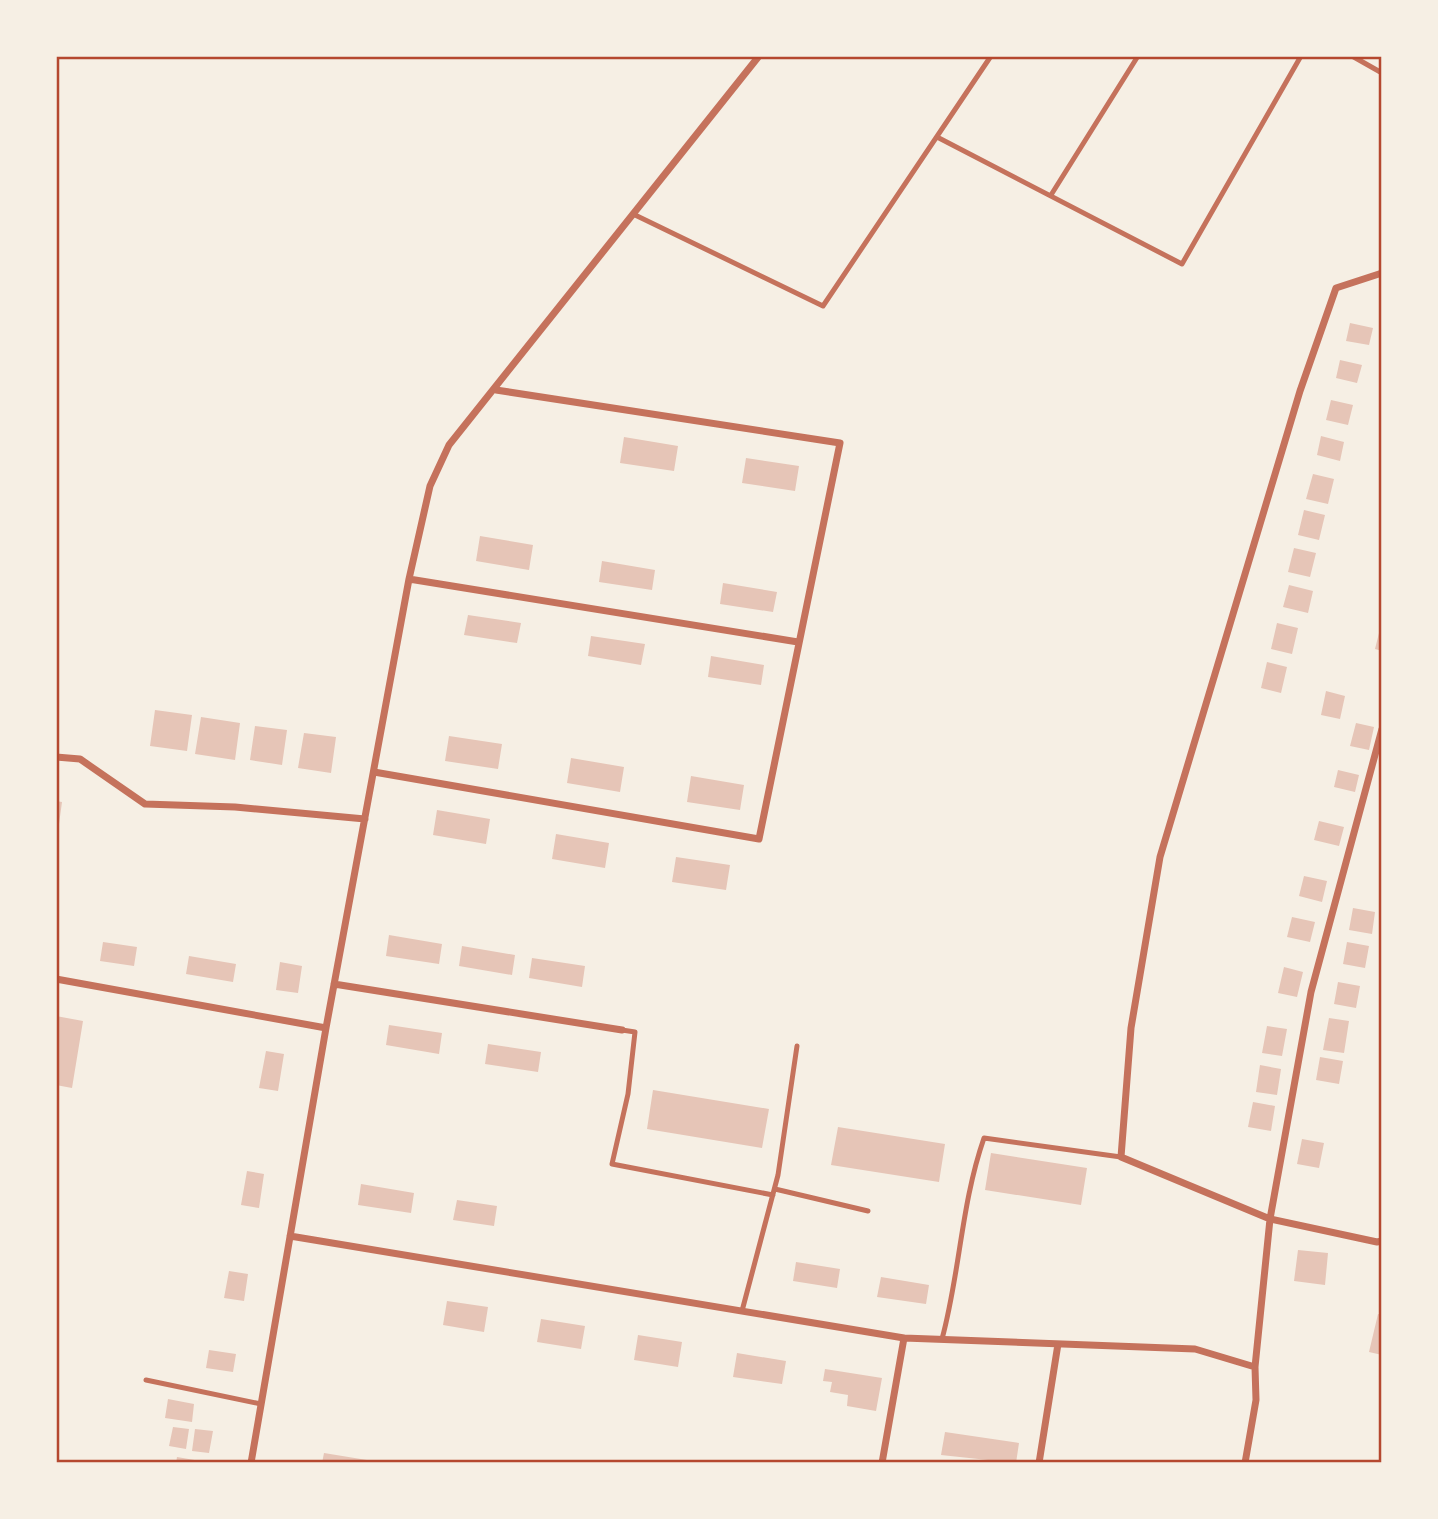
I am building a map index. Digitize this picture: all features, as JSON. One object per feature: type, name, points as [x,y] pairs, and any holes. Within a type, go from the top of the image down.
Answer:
[{"type":"street","points":[[251,1463],[334,984],[409,579],[430,486],[449,445],[496,390],[760,56]]},
{"type":"street","points":[[1382,273],[1336,288],[1300,391],[1160,858],[1131,1028],[1121,1157],[1270,1219],[1382,1241]]},
{"type":"street","points":[[374,772],[759,839],[840,443],[496,390]]},
{"type":"street","points":[[409,579],[798,642]]},
{"type":"street","points":[[1245,1463],[1256,1400],[1255,1367],[1270,1219],[1311,992],[1382,729]]},
{"type":"street","points":[[56,757],[80,759],[145,804],[235,807],[365,819]]},
{"type":"street","points":[[56,979],[326,1028]]},
{"type":"street","points":[[334,984],[622,1030]]},
{"type":"street","points":[[290,1236],[904,1338],[1195,1349],[1255,1367]]},
{"type":"street","points":[[882,1463],[904,1338]]},
{"type":"street","points":[[1039,1463],[1058,1344]]},
{"type":"lane","points":[[633,214],[823,306],[991,56]]},
{"type":"lane","points":[[1051,195],[1138,56]]},
{"type":"lane","points":[[937,136],[1182,264],[1301,56]]},
{"type":"lane","points":[[1352,56],[1382,73]]},
{"type":"lane","points":[[622,1030],[635,1032],[628,1094],[612,1164],[774,1192],[869,1212]]},
{"type":"lane","points":[[742,1311],[774,1192],[797,1046]]},
{"type":"lane","points":[[942,1339],[953,1298],[970,1179],[984,1139],[1121,1157]]},
{"type":"lane","points":[[146,1380],[261,1404]]},
{"type":"building","points":[[1350,323],[1373,328],[1369,345],[1346,341]]},
{"type":"building","points":[[1340,360],[1362,365],[1357,383],[1336,378]]},
{"type":"building","points":[[1331,400],[1353,405],[1348,425],[1326,420]]},
{"type":"building","points":[[1321,436],[1344,442],[1340,461],[1317,455]]},
{"type":"building","points":[[624,437],[678,446],[674,471],[620,463]]},
{"type":"building","points":[[746,458],[799,466],[795,491],[742,483]]},
{"type":"building","points":[[1313,474],[1334,479],[1328,504],[1306,499]]},
{"type":"building","points":[[1304,510],[1325,515],[1319,540],[1298,535]]},
{"type":"building","points":[[480,536],[533,545],[529,570],[476,561]]},
{"type":"building","points":[[1294,548],[1316,553],[1310,577],[1288,572]]},
{"type":"building","points":[[602,561],[655,570],[652,590],[599,582]]},
{"type":"building","points":[[723,583],[777,592],[773,612],[720,604]]},
{"type":"building","points":[[1289,585],[1313,591],[1308,613],[1283,607]]},
{"type":"building","points":[[468,615],[521,623],[517,643],[464,635]]},
{"type":"building","points":[[1277,623],[1298,628],[1292,654],[1271,649]]},
{"type":"building","points":[[1379,633],[1382,634],[1382,651],[1375,649]]},
{"type":"building","points":[[591,636],[645,644],[641,665],[588,656]]},
{"type":"building","points":[[711,656],[764,665],[761,685],[708,677]]},
{"type":"building","points":[[1267,662],[1287,667],[1281,693],[1261,688]]},
{"type":"building","points":[[1326,691],[1345,696],[1340,719],[1321,715]]},
{"type":"building","points":[[155,710],[192,715],[187,751],[150,746]]},
{"type":"building","points":[[201,717],[240,723],[235,760],[195,754]]},
{"type":"building","points":[[1356,723],[1374,727],[1369,750],[1350,746]]},
{"type":"building","points":[[255,726],[287,730],[282,765],[250,760]]},
{"type":"building","points":[[304,733],[336,737],[331,773],[298,768]]},
{"type":"building","points":[[449,736],[502,744],[498,769],[445,761]]},
{"type":"building","points":[[571,758],[624,767],[620,792],[567,783]]},
{"type":"building","points":[[1338,770],[1359,775],[1355,792],[1334,787]]},
{"type":"building","points":[[691,776],[744,785],[740,810],[687,802]]},
{"type":"building","points":[[56,801],[62,802],[59,824],[56,823]]},
{"type":"building","points":[[437,810],[490,819],[486,844],[433,835]]},
{"type":"building","points":[[1319,821],[1344,827],[1339,846],[1314,840]]},
{"type":"building","points":[[556,834],[609,843],[605,868],[552,859]]},
{"type":"building","points":[[676,857],[730,865],[726,890],[672,882]]},
{"type":"building","points":[[1304,876],[1327,881],[1322,902],[1299,896]]},
{"type":"building","points":[[1353,908],[1375,912],[1372,934],[1349,930]]},
{"type":"building","points":[[1292,917],[1315,922],[1310,942],[1287,937]]},
{"type":"building","points":[[389,935],[442,944],[439,964],[386,956]]},
{"type":"building","points":[[103,942],[137,947],[134,966],[100,961]]},
{"type":"building","points":[[1347,942],[1369,946],[1365,968],[1343,964]]},
{"type":"building","points":[[462,946],[515,955],[512,975],[459,966]]},
{"type":"building","points":[[189,956],[236,964],[233,982],[186,974]]},
{"type":"building","points":[[532,958],[585,966],[582,987],[529,978]]},
{"type":"building","points":[[280,962],[302,966],[298,993],[276,990]]},
{"type":"building","points":[[1284,967],[1303,972],[1297,997],[1278,993]]},
{"type":"building","points":[[1338,982],[1360,986],[1356,1008],[1334,1004]]},
{"type":"building","points":[[56,1016],[83,1021],[72,1088],[56,1085]]},
{"type":"building","points":[[1329,1018],[1349,1021],[1344,1053],[1323,1050]]},
{"type":"building","points":[[389,1025],[442,1033],[439,1054],[386,1045]]},
{"type":"building","points":[[1267,1026],[1287,1029],[1282,1056],[1262,1053]]},
{"type":"building","points":[[488,1044],[541,1052],[538,1072],[485,1064]]},
{"type":"building","points":[[266,1051],[284,1054],[278,1091],[259,1088]]},
{"type":"building","points":[[1320,1057],[1343,1061],[1339,1084],[1316,1080]]},
{"type":"building","points":[[1260,1065],[1281,1069],[1277,1095],[1256,1092]]},
{"type":"building","points":[[653,1090],[769,1109],[762,1148],[647,1129]]},
{"type":"building","points":[[1253,1102],[1275,1106],[1271,1131],[1248,1127]]},
{"type":"building","points":[[838,1127],[945,1144],[939,1182],[831,1165]]},
{"type":"building","points":[[1302,1139],[1324,1143],[1319,1168],[1297,1164]]},
{"type":"building","points":[[991,1153],[1087,1168],[1081,1205],[985,1190]]},
{"type":"building","points":[[247,1171],[264,1174],[259,1208],[241,1205]]},
{"type":"building","points":[[361,1184],[414,1193],[411,1213],[358,1205]]},
{"type":"building","points":[[457,1200],[497,1206],[494,1226],[453,1220]]},
{"type":"building","points":[[1298,1250],[1328,1253],[1325,1285],[1294,1281]]},
{"type":"building","points":[[796,1262],[840,1269],[837,1288],[793,1281]]},
{"type":"building","points":[[229,1271],[248,1274],[244,1301],[224,1298]]},
{"type":"building","points":[[881,1277],[929,1285],[926,1304],[877,1297]]},
{"type":"building","points":[[447,1301],[488,1307],[484,1332],[443,1325]]},
{"type":"building","points":[[1378,1314],[1382,1315],[1382,1355],[1369,1352]]},
{"type":"building","points":[[541,1319],[585,1326],[581,1349],[537,1342]]},
{"type":"building","points":[[638,1335],[682,1342],[678,1367],[634,1360]]},
{"type":"building","points":[[209,1350],[236,1354],[233,1372],[206,1368]]},
{"type":"building","points":[[737,1353],[786,1361],[782,1384],[733,1377]]},
{"type":"building","points":[[825,1369],[882,1378],[876,1411],[847,1406],[848,1395],[830,1392],[832,1382],[823,1381]]},
{"type":"building","points":[[168,1399],[194,1404],[192,1422],[165,1418]]},
{"type":"building","points":[[173,1427],[189,1429],[186,1449],[169,1446]]},
{"type":"building","points":[[195,1429],[213,1431],[209,1453],[192,1451]]},
{"type":"building","points":[[945,1432],[1019,1443],[1016,1463],[941,1455]]},
{"type":"building","points":[[324,1453],[379,1462],[379,1463],[322,1463]]},
{"type":"building","points":[[177,1457],[206,1462],[206,1463],[176,1463]]}]
